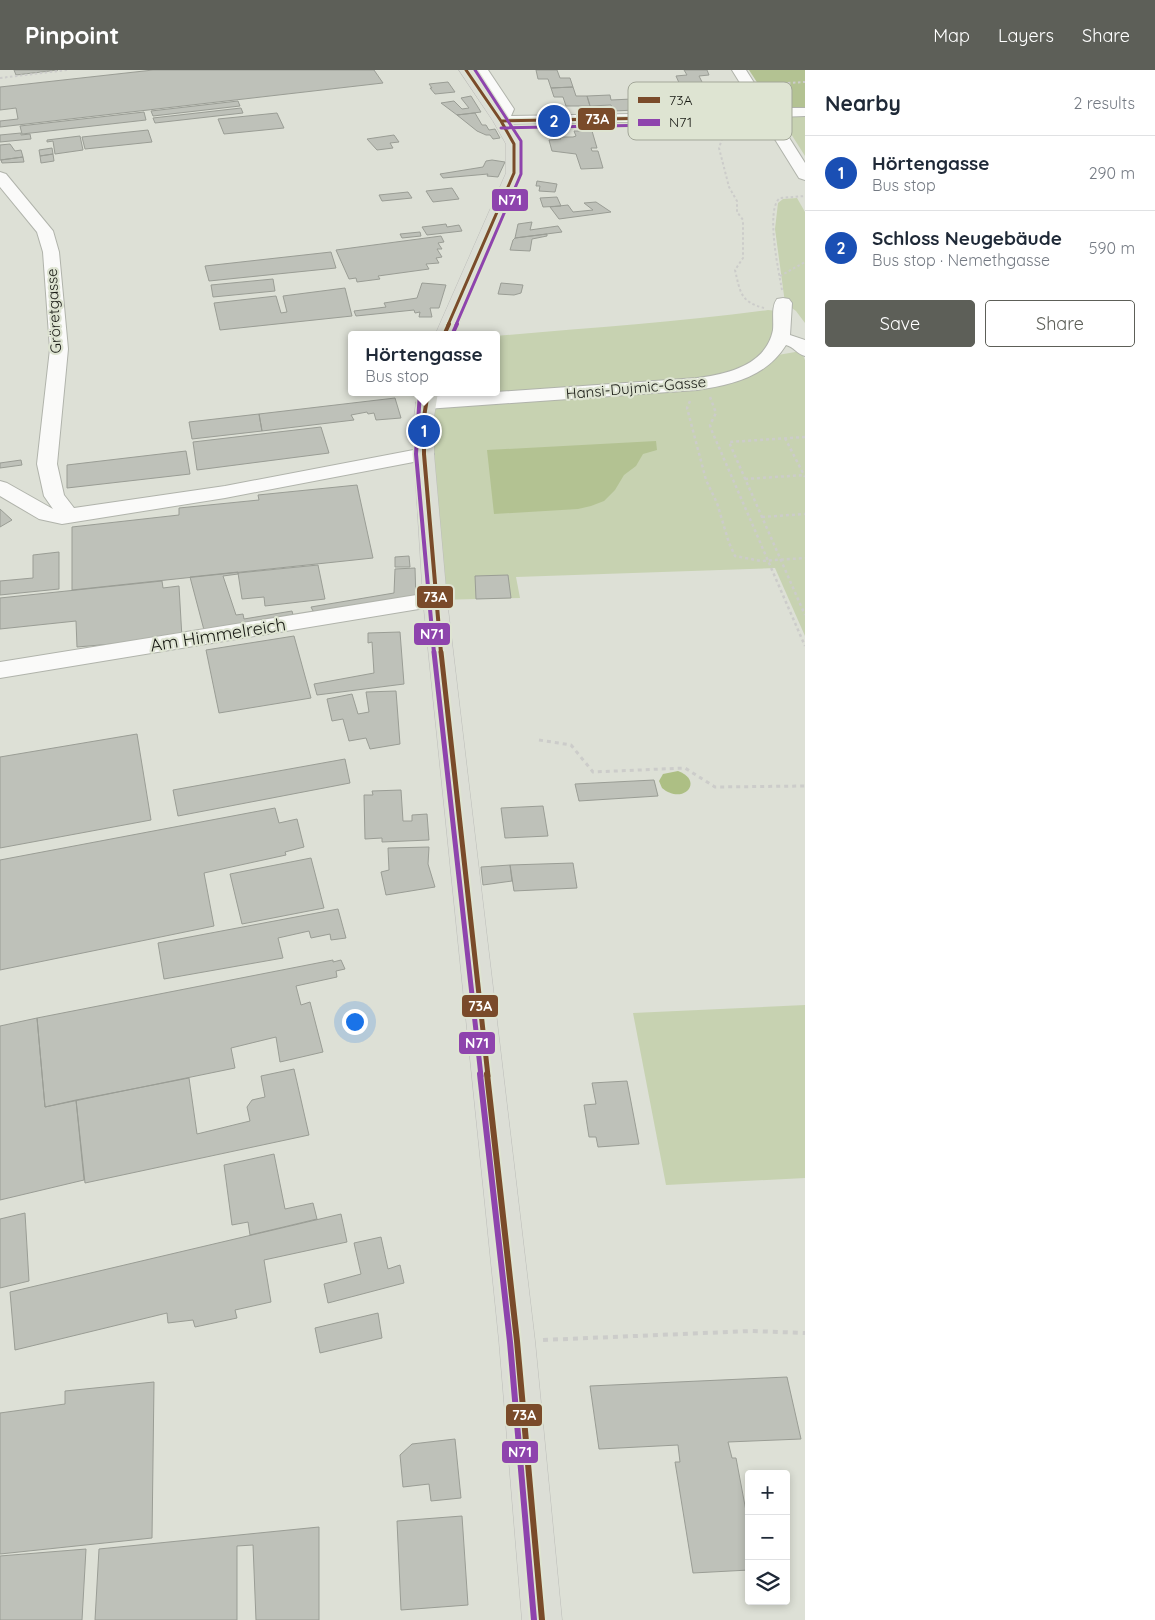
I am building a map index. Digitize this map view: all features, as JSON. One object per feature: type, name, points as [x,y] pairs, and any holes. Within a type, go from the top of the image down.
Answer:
[{"type":"main road","points":[[446,331],[514,173],[515,148],[501,121],[466,70]]},
{"type":"main road","points":[[427,398],[424,454],[435,600],[517,1341],[542,1620]]},
{"type":"street","points":[[481,70],[507,109],[501,121],[628,118]]},
{"type":"street","points":[[739,70],[746,82]]},
{"type":"street","points":[[792,113],[805,112]]},
{"type":"street","points":[[783,140],[805,175]]},
{"type":"street","name":"Gröretgasse","points":[[0,177],[45,231],[51,252],[58,348],[46,464],[54,496],[69,516]]},
{"type":"street","name":"Hansi-Dujmic-Gasse","points":[[500,395],[705,387],[763,363],[777,346],[780,338],[783,307]]},
{"type":"street","points":[[780,338],[798,343],[805,350]]},
{"type":"street","name":"Hansi-Dujmic-Gasse","points":[[427,398],[478,396]]},
{"type":"street","points":[[0,487],[46,514],[62,517],[225,492],[424,454]]},
{"type":"street","name":"Am Himmelreich","points":[[0,670],[435,600]]},
{"type":"path","points":[[0,78],[68,70]]},
{"type":"path","points":[[792,84],[805,82]]},
{"type":"path","points":[[722,140],[719,148],[729,187],[737,201],[737,212],[743,220],[743,258],[735,270],[742,296],[746,303],[757,307],[783,307],[780,276],[773,244],[773,212],[777,200],[780,198],[805,196]]},
{"type":"path","points":[[780,276],[805,262]]},
{"type":"path","points":[[805,558],[769,561],[747,560],[735,556],[729,543],[717,503],[706,480],[687,408],[691,398],[705,387],[716,413],[710,425],[711,429],[769,561],[805,646]]},
{"type":"path","points":[[805,437],[728,442],[803,606],[805,615]]},
{"type":"path","points":[[745,479],[805,476],[786,438]]},
{"type":"path","points":[[762,517],[805,514]]},
{"type":"path","points":[[539,740],[571,746],[593,772],[685,768],[715,787],[805,786]]},
{"type":"path","points":[[517,1341],[750,1331],[805,1333]]},
{"type":"shaded area","points":[[749,70],[805,70],[805,110],[792,110],[792,82],[757,82]]},
{"type":"shaded area","points":[[805,113],[805,156],[792,136],[792,114]]},
{"type":"shaded area","points":[[797,198],[805,212],[805,323],[796,311],[785,303],[775,229],[778,203],[783,199]]},
{"type":"shaded area","points":[[768,310],[777,311],[778,355],[801,351],[805,360],[805,636],[775,568],[516,577],[520,598],[435,600],[428,396],[500,396],[500,336]]},
{"type":"shaded area","points":[[656,441],[657,450],[643,454],[636,466],[624,475],[615,490],[604,501],[578,509],[494,514],[487,450]]},
{"type":"shaded area","points":[[678,771],[686,775],[690,780],[690,786],[683,793],[670,793],[662,788],[659,781],[663,774]]},
{"type":"shaded area","points":[[805,1005],[805,1178],[666,1185],[633,1013]]},
{"type":"building","points":[[14,70],[58,70],[16,75]]},
{"type":"building","points":[[153,70],[374,70],[383,83],[0,127],[0,121],[18,119],[16,108],[0,110],[0,87]]},
{"type":"building","points":[[536,70],[557,70],[560,78],[570,78],[573,87],[551,88],[548,79],[538,79]]},
{"type":"building","points":[[684,70],[707,70],[709,75],[699,76],[702,82],[679,82],[676,76],[687,75]]},
{"type":"building","points":[[448,82],[455,92],[435,94],[429,84]]},
{"type":"building","points":[[573,87],[576,96],[587,96],[590,106],[566,106],[563,97],[554,97],[551,88]]},
{"type":"building","points":[[610,95],[611,100],[628,99],[628,110],[613,111],[611,105],[590,106],[587,96]]},
{"type":"building","points":[[471,96],[481,112],[457,115],[441,103],[454,101],[462,109],[469,108],[461,98]]},
{"type":"building","points":[[238,101],[240,106],[153,116],[151,111]]},
{"type":"building","points":[[241,108],[243,113],[155,123],[153,118]]},
{"type":"building","points":[[144,112],[146,120],[22,134],[20,126]]},
{"type":"building","points":[[277,113],[284,128],[224,134],[218,119]]},
{"type":"building","points":[[475,113],[482,125],[486,125],[489,130],[495,129],[500,138],[493,139],[490,135],[477,131],[457,115]]},
{"type":"building","points":[[148,130],[152,142],[85,149],[82,137]]},
{"type":"building","points":[[574,131],[592,131],[597,148],[591,148],[592,151],[598,151],[603,168],[581,169],[576,154],[552,151],[549,140],[576,136]]},
{"type":"building","points":[[21,133],[21,135],[30,134],[31,139],[0,142],[0,135]]},
{"type":"building","points":[[394,135],[399,142],[390,143],[393,148],[377,150],[367,139]]},
{"type":"building","points":[[80,136],[83,150],[55,154],[53,141],[47,142],[47,140]]},
{"type":"building","points":[[10,144],[15,151],[21,150],[23,157],[0,160],[0,145]]},
{"type":"building","points":[[52,148],[53,154],[40,156],[39,150]]},
{"type":"building","points":[[53,154],[54,161],[41,163],[40,156]]},
{"type":"building","points":[[23,157],[24,162],[2,163],[1,160]]},
{"type":"building","points":[[486,161],[505,162],[498,177],[487,176],[488,174],[443,178],[440,174],[483,167]]},
{"type":"building","points":[[537,181],[557,184],[555,192],[539,191],[540,186],[536,186]]},
{"type":"building","points":[[452,188],[459,199],[433,202],[426,191]]},
{"type":"building","points":[[408,192],[412,198],[382,201],[379,195]]},
{"type":"building","points":[[557,197],[561,206],[543,207],[540,198]]},
{"type":"building","points":[[596,202],[611,212],[559,219],[550,207],[568,205],[573,212],[593,210],[584,203]]},
{"type":"building","points":[[532,222],[530,230],[558,226],[562,232],[515,238],[518,224]]},
{"type":"building","points":[[446,224],[447,227],[459,225],[462,231],[427,235],[422,227]]},
{"type":"building","points":[[420,232],[421,236],[402,238],[400,234]]},
{"type":"building","points":[[547,234],[547,236],[532,239],[530,251],[510,250],[515,238]]},
{"type":"building","points":[[441,236],[444,242],[438,243],[442,249],[437,249],[442,257],[436,258],[439,263],[426,264],[429,269],[378,276],[380,279],[357,282],[356,278],[349,279],[336,250]]},
{"type":"building","points":[[331,252],[336,268],[209,281],[205,266]]},
{"type":"building","points":[[273,279],[275,291],[213,297],[211,285]]},
{"type":"building","points":[[422,283],[446,285],[439,308],[430,308],[432,317],[419,317],[420,312],[415,313],[414,310],[356,316],[354,311],[386,307],[384,303],[417,298]]},
{"type":"building","points":[[501,283],[523,285],[521,293],[514,295],[498,294]]},
{"type":"building","points":[[345,288],[352,316],[220,330],[214,303],[276,296],[281,313],[287,312],[283,296]]},
{"type":"building","points":[[395,398],[401,418],[376,420],[374,413],[368,414],[367,412],[351,415],[354,420],[262,431],[259,414]]},
{"type":"building","points":[[259,414],[262,431],[192,439],[189,422]]},
{"type":"building","points":[[321,427],[329,453],[197,470],[193,442]]},
{"type":"building","points":[[186,451],[190,474],[67,488],[67,465]]},
{"type":"building","points":[[21,460],[22,465],[0,468],[0,463]]},
{"type":"building","points":[[357,485],[373,558],[72,590],[72,527],[179,515],[179,508],[259,500],[258,495]]},
{"type":"building","points":[[0,509],[12,520],[0,527]]},
{"type":"building","points":[[59,552],[59,589],[0,595],[0,581],[33,578],[33,555]]},
{"type":"building","points":[[409,556],[410,567],[395,567],[395,557]]},
{"type":"building","points":[[318,565],[325,599],[265,606],[264,597],[242,599],[238,573]]},
{"type":"building","points":[[415,568],[416,600],[322,615],[313,611],[311,607],[394,593],[395,569]]},
{"type":"building","points":[[238,572],[238,574],[223,576],[236,615],[243,614],[244,619],[292,611],[294,619],[204,630],[190,577]]},
{"type":"building","points":[[508,575],[511,598],[476,599],[475,576]]},
{"type":"building","points":[[162,581],[163,588],[179,586],[182,638],[77,647],[76,621],[0,629],[0,598]]},
{"type":"building","points":[[400,632],[404,684],[317,695],[314,684],[374,673],[372,642],[368,643],[368,633]]},
{"type":"building","points":[[294,636],[311,698],[219,713],[206,650]]},
{"type":"building","points":[[396,691],[400,744],[370,749],[366,738],[349,741],[343,719],[332,721],[327,699],[352,694],[358,714],[369,712],[366,692]]},
{"type":"building","points":[[137,734],[151,820],[0,848],[0,757]]},
{"type":"building","points":[[345,759],[350,783],[178,816],[173,790]]},
{"type":"building","points":[[654,780],[658,796],[579,801],[575,784]]},
{"type":"building","points":[[401,790],[403,821],[412,821],[412,815],[427,814],[429,840],[382,842],[382,838],[365,839],[364,795],[373,795],[372,791]]},
{"type":"building","points":[[543,806],[548,836],[505,838],[501,808]]},
{"type":"building","points":[[275,808],[279,823],[297,819],[304,847],[285,852],[286,855],[204,873],[214,926],[0,970],[0,860]]},
{"type":"building","points":[[429,847],[428,864],[435,887],[386,895],[381,872],[389,870],[388,848]]},
{"type":"building","points":[[311,858],[324,908],[242,924],[230,874]]},
{"type":"building","points":[[573,863],[577,888],[514,891],[510,865]]},
{"type":"building","points":[[510,865],[512,881],[483,885],[481,867]]},
{"type":"building","points":[[338,909],[346,938],[331,940],[330,934],[311,938],[309,931],[278,938],[283,958],[164,979],[158,943]]},
{"type":"building","points":[[333,960],[333,962],[341,960],[345,969],[336,971],[337,977],[296,986],[301,1005],[310,1002],[323,1052],[280,1062],[276,1037],[231,1048],[235,1068],[45,1107],[37,1018]]},
{"type":"building","points":[[37,1018],[45,1107],[76,1100],[84,1180],[0,1200],[0,1026]]},
{"type":"building","points":[[294,1069],[309,1135],[85,1183],[76,1100],[189,1078],[197,1134],[250,1121],[247,1107],[252,1100],[265,1097],[261,1076]]},
{"type":"building","points":[[627,1081],[639,1144],[598,1147],[596,1137],[589,1137],[584,1105],[596,1104],[592,1083]]},
{"type":"building","points":[[274,1154],[285,1209],[313,1203],[317,1219],[250,1235],[248,1222],[232,1225],[224,1165]]},
{"type":"building","points":[[25,1213],[29,1281],[0,1288],[0,1219]]},
{"type":"building","points":[[341,1214],[347,1242],[264,1260],[271,1302],[235,1310],[237,1318],[195,1327],[193,1320],[168,1323],[167,1313],[15,1350],[10,1292]]},
{"type":"building","points":[[381,1237],[388,1269],[400,1265],[404,1283],[328,1303],[324,1284],[361,1274],[354,1243]]},
{"type":"building","points":[[378,1313],[382,1338],[320,1353],[315,1328]]},
{"type":"building","points":[[787,1377],[801,1439],[728,1442],[732,1458],[736,1458],[745,1506],[745,1570],[693,1573],[675,1462],[680,1462],[678,1445],[599,1449],[590,1386]]},
{"type":"building","points":[[154,1382],[152,1538],[0,1554],[0,1413],[65,1404],[65,1391]]},
{"type":"building","points":[[455,1439],[461,1498],[431,1501],[429,1484],[403,1487],[400,1455],[412,1444]]},
{"type":"building","points":[[462,1516],[468,1605],[401,1610],[397,1521]]},
{"type":"building","points":[[319,1527],[319,1620],[256,1620],[253,1545],[237,1546],[237,1620],[95,1620],[99,1549]]},
{"type":"building","points":[[86,1549],[82,1620],[0,1620],[0,1556]]},
{"type":"transit line","name":"73A","points":[[446,331],[514,173],[514,144],[501,121],[466,70]]},
{"type":"transit line","name":"N71","points":[[454,331],[521,174],[521,141],[475,70]]},
{"type":"transit line","name":"73A","points":[[501,121],[628,119]]},
{"type":"transit line","name":"N71","points":[[501,128],[628,126]]},
{"type":"transit line","name":"N71","points":[[420,396],[416,454],[428,601],[510,1342],[534,1620]]},
{"type":"transit line","name":"73A","points":[[427,396],[424,417],[424,454],[435,600],[517,1341],[542,1620]]},
{"type":"place","name":"Schloss Neugebäude","points":[[554,121]]},
{"type":"place","name":"Hörtengasse","points":[[424,431]]}]
